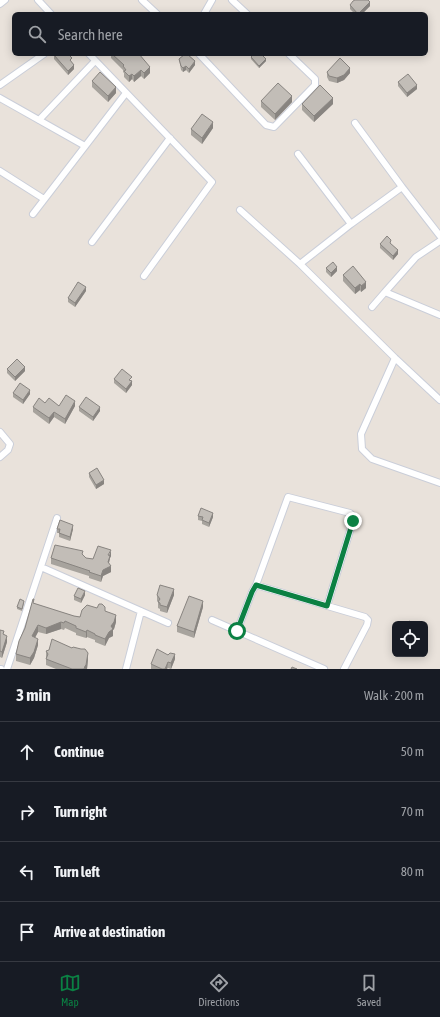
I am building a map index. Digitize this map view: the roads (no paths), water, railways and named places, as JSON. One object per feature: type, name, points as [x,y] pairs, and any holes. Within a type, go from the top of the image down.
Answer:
[{"type":"street","points":[[0,4],[5,0]]},
{"type":"street","points":[[38,0],[49,12]]},
{"type":"street","points":[[142,0],[155,12]]},
{"type":"street","points":[[205,12],[212,0]]},
{"type":"street","points":[[232,0],[245,12]]},
{"type":"street","points":[[0,85],[41,56]]},
{"type":"street","points":[[91,56],[212,182],[144,276]]},
{"type":"street","points":[[201,56],[266,125],[274,127],[315,85],[315,79],[291,56]]},
{"type":"street","points":[[39,120],[95,61]]},
{"type":"street","points":[[32,214],[126,93]]},
{"type":"street","points":[[0,98],[85,146]]},
{"type":"street","points":[[355,123],[440,236]]},
{"type":"street","points":[[92,242],[170,138]]},
{"type":"street","points":[[298,154],[351,224]]},
{"type":"street","points":[[0,171],[44,199]]},
{"type":"street","points":[[300,264],[402,187]]},
{"type":"street","points":[[240,210],[300,264],[395,358],[440,400]]},
{"type":"street","points":[[372,307],[416,257],[440,240]]},
{"type":"street","points":[[385,292],[440,315]]},
{"type":"street","points":[[395,358],[362,434],[362,449],[372,459],[440,483]]},
{"type":"street","points":[[0,432],[10,444],[8,450],[0,457]]},
{"type":"street","points":[[237,631],[256,585],[288,498],[350,513],[354,516],[327,606]]},
{"type":"street","points":[[7,669],[57,518]]},
{"type":"street","points":[[41,567],[140,612],[168,623]]},
{"type":"street","points":[[256,585],[365,617],[368,620],[344,669]]},
{"type":"street","points":[[126,669],[140,612]]},
{"type":"street","points":[[212,620],[324,669]]}]
